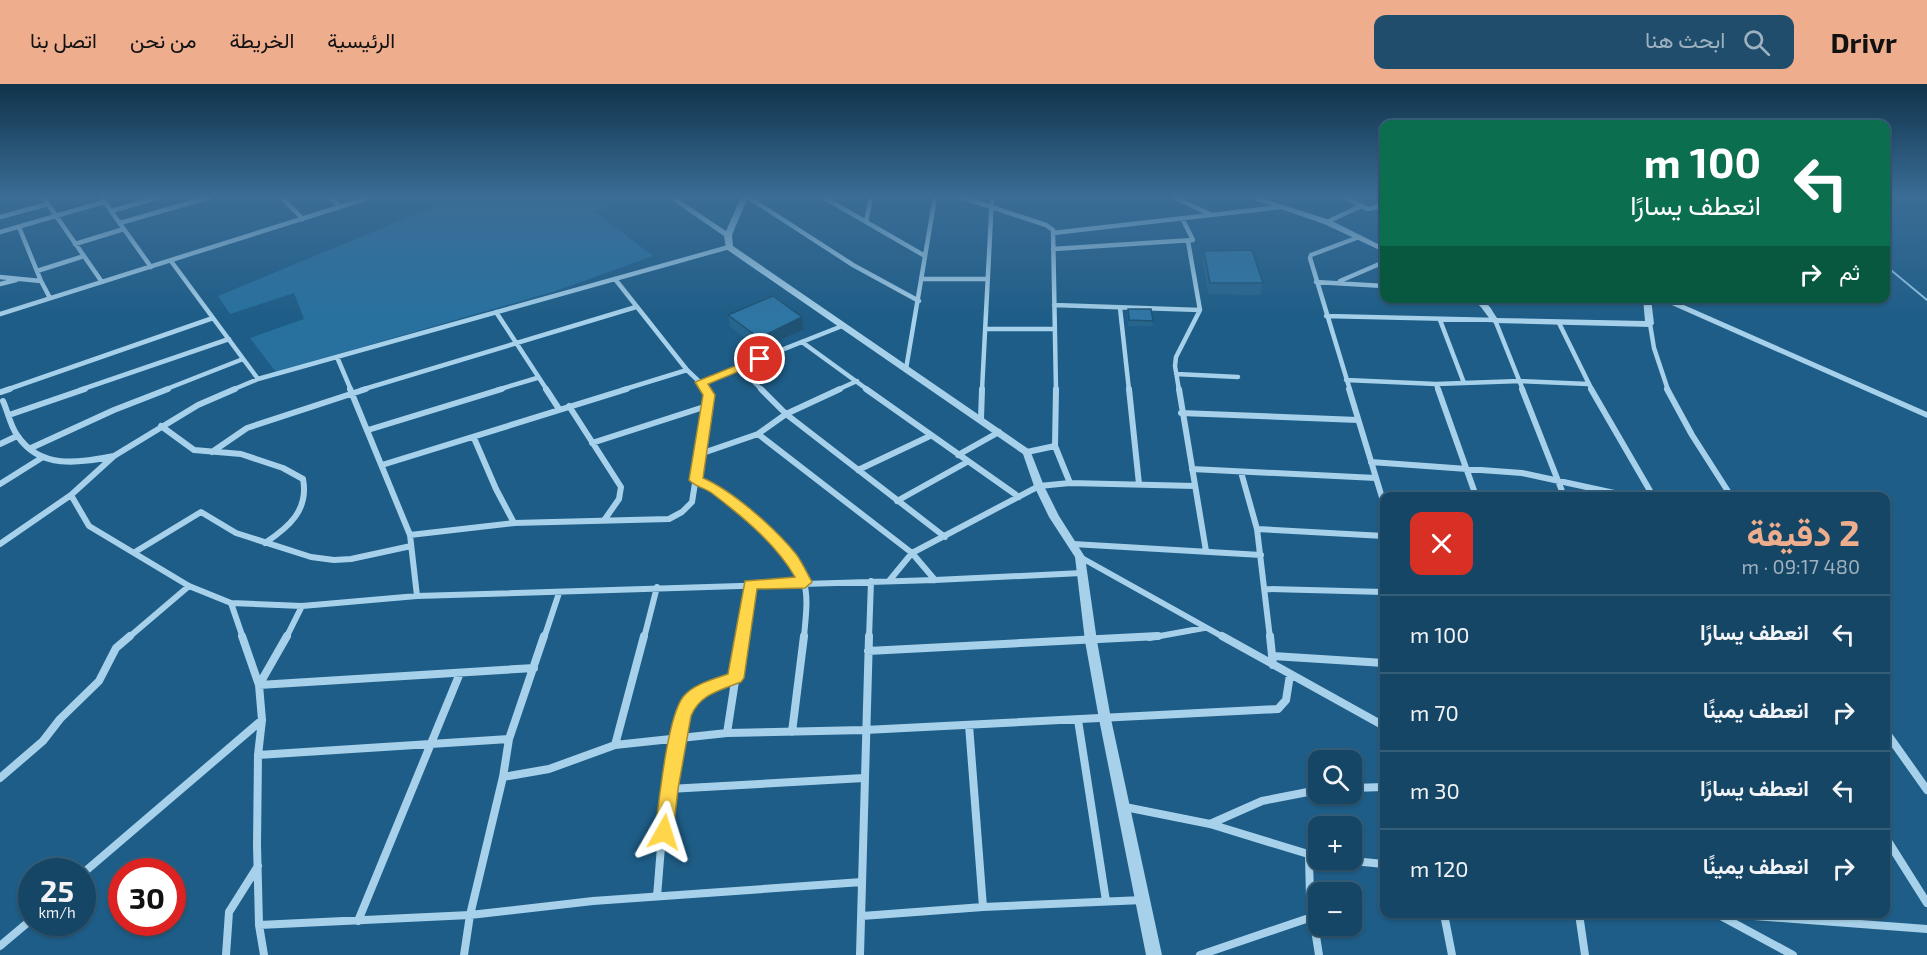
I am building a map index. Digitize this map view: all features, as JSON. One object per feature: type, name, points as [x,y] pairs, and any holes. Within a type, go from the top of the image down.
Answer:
[{"type":"street","points":[[23,238],[41,281],[51,298]]},
{"type":"street","points":[[71,238],[102,282]]},
{"type":"street","points":[[75,244],[96,238]]},
{"type":"street","points":[[130,238],[152,267]]},
{"type":"street","points":[[0,314],[244,238]]},
{"type":"street","points":[[728,238],[729,247],[1027,452],[1039,486],[1054,517],[1080,557],[1091,641],[1105,719],[1154,955]]},
{"type":"street","points":[[811,238],[919,301]]},
{"type":"street","points":[[893,238],[925,256]]},
{"type":"street","points":[[906,369],[923,279],[928,238]]},
{"type":"street","points":[[981,419],[990,238]]},
{"type":"street","points":[[1053,238],[1057,430],[1055,446],[1070,483]]},
{"type":"street","points":[[1053,249],[1188,241],[1193,240],[1192,238]]},
{"type":"street","points":[[1357,238],[1310,255],[1326,316],[1380,492]]},
{"type":"street","points":[[1360,238],[1380,248]]},
{"type":"street","points":[[1188,241],[1200,310],[1176,357],[1176,374],[1206,551]]},
{"type":"street","points":[[0,544],[71,495],[114,456],[198,405],[258,379],[729,247]]},
{"type":"street","points":[[37,271],[84,256]]},
{"type":"street","points":[[171,261],[258,379]]},
{"type":"street","points":[[1336,283],[1380,263]]},
{"type":"street","points":[[0,277],[41,281]]},
{"type":"street","points":[[0,284],[19,279]]},
{"type":"street","points":[[410,535],[514,523],[669,519],[680,515],[693,502],[709,395],[701,382],[687,370],[615,279]]},
{"type":"street","points":[[923,279],[987,279]]},
{"type":"street","points":[[1316,282],[1380,286]]},
{"type":"street","points":[[1482,303],[1495,320],[1562,492]]},
{"type":"street","points":[[1648,303],[1658,364],[1667,389],[1684,423],[1728,492]]},
{"type":"street","points":[[1671,303],[1927,416]]},
{"type":"street","points":[[1054,305],[1200,310]]},
{"type":"street","points":[[212,452],[247,428],[351,393],[636,307]]},
{"type":"street","points":[[1120,308],[1139,484]]},
{"type":"street","points":[[496,312],[559,409]]},
{"type":"street","points":[[1326,316],[1650,324]]},
{"type":"street","points":[[114,456],[60,464],[43,457],[17,436],[2,402],[1,391],[213,318]]},
{"type":"street","points":[[1440,320],[1464,383]]},
{"type":"street","points":[[1560,322],[1588,384],[1651,492]]},
{"type":"street","points":[[701,382],[842,326]]},
{"type":"street","points":[[986,329],[1054,329]]},
{"type":"street","points":[[9,415],[229,339]]},
{"type":"street","points":[[802,342],[930,436],[1019,497]]},
{"type":"street","points":[[338,357],[410,535],[417,596]]},
{"type":"street","points":[[31,448],[114,410],[243,359]]},
{"type":"street","points":[[739,367],[786,414],[945,537]]},
{"type":"street","points":[[382,465],[687,370]]},
{"type":"street","points":[[1176,374],[1238,377]]},
{"type":"street","points":[[368,430],[537,378]]},
{"type":"street","points":[[1346,380],[1436,384],[1520,381],[1588,384]]},
{"type":"street","points":[[700,454],[758,434],[786,414],[857,381]]},
{"type":"street","points":[[1436,384],[1474,492]]},
{"type":"street","points":[[569,406],[621,488],[619,500],[605,519]]},
{"type":"street","points":[[592,443],[707,406]]},
{"type":"street","points":[[1181,413],[1358,420]]},
{"type":"street","points":[[161,426],[194,450],[241,454],[283,468],[303,479],[307,490],[295,520],[265,543]]},
{"type":"street","points":[[958,455],[999,432]]},
{"type":"street","points":[[758,434],[912,553],[935,580]]},
{"type":"street","points":[[0,444],[17,436]]},
{"type":"street","points":[[858,470],[930,436]]},
{"type":"street","points":[[474,438],[496,489],[514,523]]},
{"type":"street","points":[[1027,452],[1055,446]]},
{"type":"street","points":[[0,484],[43,457]]},
{"type":"street","points":[[897,501],[968,462]]},
{"type":"street","points":[[1371,462],[1522,473],[1610,492]]},
{"type":"street","points":[[1192,469],[1376,478]]},
{"type":"street","points":[[1241,472],[1257,529],[1266,588],[1273,665]]},
{"type":"street","points":[[696,480],[716,488],[755,522],[791,558],[805,582],[805,647],[792,732]]},
{"type":"street","points":[[889,581],[912,553],[1039,486],[1070,483],[1196,486]]},
{"type":"street","points":[[71,495],[89,526],[189,585],[231,603],[302,606],[417,596],[559,593],[805,582],[935,580],[1082,573]]},
{"type":"street","points":[[135,552],[197,513],[207,515],[236,533],[311,557],[334,560],[374,555],[411,546]]},
{"type":"street","points":[[1257,529],[1380,536]]},
{"type":"street","points":[[1073,544],[1261,555]]},
{"type":"street","points":[[1080,557],[1380,724]]},
{"type":"street","points":[[860,955],[871,581]]},
{"type":"street","points":[[727,733],[750,584]]},
{"type":"street","points":[[0,778],[43,741],[60,719],[99,681],[116,648],[189,585]]},
{"type":"street","points":[[615,745],[657,587]]},
{"type":"street","points":[[1266,588],[1380,592]]},
{"type":"street","points":[[464,955],[470,915],[503,777],[509,739],[559,593]]},
{"type":"street","points":[[231,603],[259,685],[262,720],[258,755],[258,866],[260,925],[264,955]]},
{"type":"street","points":[[259,685],[277,656],[302,606]]},
{"type":"street","points":[[868,651],[1147,638],[1204,628]]},
{"type":"street","points":[[1273,656],[1380,663]]},
{"type":"street","points":[[259,685],[534,668]]},
{"type":"street","points":[[357,921],[460,673]]},
{"type":"street","points":[[503,777],[549,769],[615,745],[727,733],[865,730],[1278,709],[1286,700],[1290,675]]},
{"type":"street","points":[[657,896],[669,789],[677,738],[686,709],[694,696],[736,678]]},
{"type":"street","points":[[96,862],[262,720]]},
{"type":"street","points":[[1078,720],[1106,901]]},
{"type":"street","points":[[969,725],[983,907]]},
{"type":"street","points":[[1890,738],[1927,790]]},
{"type":"street","points":[[258,755],[509,739]]},
{"type":"street","points":[[669,789],[864,778]]},
{"type":"street","points":[[1362,788],[1380,787]]},
{"type":"street","points":[[1210,824],[1242,807],[1308,791]]},
{"type":"street","points":[[1125,807],[1210,824],[1308,856]]},
{"type":"street","points":[[1890,844],[1927,903]]},
{"type":"street","points":[[1362,862],[1380,864]]},
{"type":"street","points":[[226,955],[229,912],[258,866]]},
{"type":"street","points":[[260,925],[470,915],[593,901],[862,882]]},
{"type":"street","points":[[862,916],[983,907],[1143,900]]},
{"type":"street","points":[[1445,918],[1452,955]]},
{"type":"street","points":[[1580,918],[1585,955]]},
{"type":"street","points":[[1724,918],[1793,955]]},
{"type":"street","points":[[1832,918],[1927,928]]},
{"type":"street","points":[[1200,955],[1308,919]]},
{"type":"street","points":[[0,946],[18,930]]},
{"type":"street","points":[[1315,936],[1319,955]]},
{"type":"shaded area","points":[[359,238],[629,238],[653,256],[556,291],[276,372],[250,338],[304,319],[294,293],[230,314],[218,296]]},
{"type":"building","points":[[1252,250],[1263,283],[1210,283],[1204,251]]},
{"type":"building","points":[[773,296],[802,317],[759,338],[728,315]]},
{"type":"building","points":[[1128,309],[1151,309],[1153,321],[1129,320]]},
{"type":"waterway","points":[[1890,269],[1927,300]]},
{"type":"route","points":[[664,832],[677,738],[683,716],[694,696],[736,678],[750,584],[805,582],[791,558],[755,522],[716,488],[696,480],[709,395],[707,388],[701,382],[760,359]]}]
